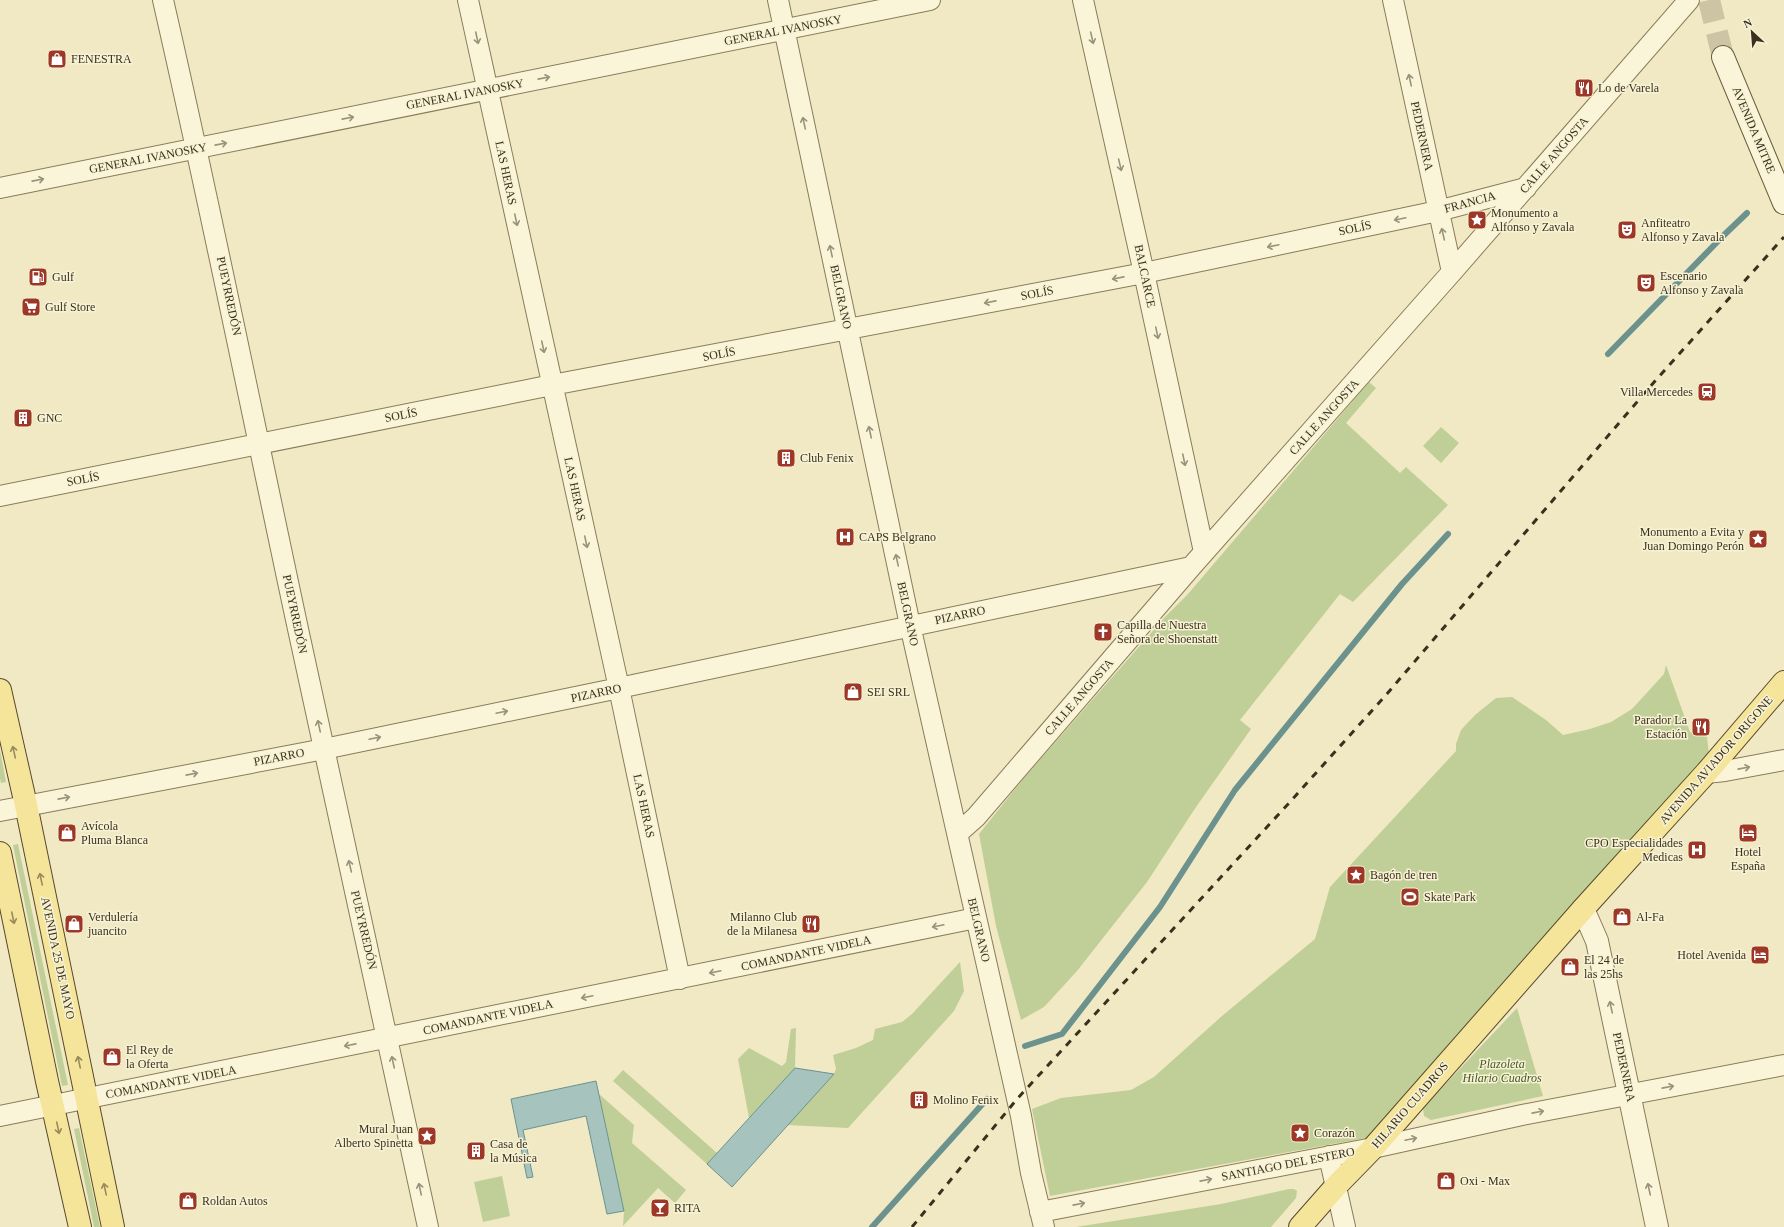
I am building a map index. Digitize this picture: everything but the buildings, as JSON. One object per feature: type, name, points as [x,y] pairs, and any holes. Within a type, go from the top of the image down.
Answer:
[{"type":"main road","name":"AVENIDA AVIADOR ORIGONE","points":[[1583,909],[1706,774],[1784,682]]},
{"type":"main road","name":"AVENIDA 25 DE MAYO","points":[[0,690],[26,805],[86,1099],[114,1227]]},
{"type":"main road","points":[[0,853],[80,1227]]},
{"type":"main road","name":"HILARIO CUADROS","points":[[1300,1227],[1337,1185],[1373,1148],[1583,909]]},
{"type":"street","name":"PUEYRREDÓN","points":[[163,0],[197,148],[324,748],[428,1227]]},
{"type":"street","name":"LAS HERAS","points":[[468,0],[619,688],[680,979]]},
{"type":"street","name":"BELGRANO","points":[[778,0],[910,625],[1021,1116],[1031,1173],[1042,1219]]},
{"type":"street","name":"GENERAL IVANOSKY","points":[[0,188],[930,0]]},
{"type":"street","name":"BALCARCE","points":[[1083,0],[1144,273],[1198,560]]},
{"type":"street","name":"PEDERNERA","points":[[1393,0],[1452,272]]},
{"type":"street","name":"CALLE ANGOSTA","points":[[958,833],[976,817],[1198,560],[1526,188],[1689,0]]},
{"type":"street","name":"AVENIDA MITRE","points":[[1723,57],[1784,204]]},
{"type":"street","name":"FRANCIA","points":[[1438,211],[1526,188]]},
{"type":"street","name":"SOLÍS","points":[[0,496],[552,385],[1144,273],[1438,211]]},
{"type":"street","name":"PIZARRO","points":[[0,811],[324,748],[619,688],[910,625],[1198,560]]},
{"type":"street","points":[[1706,774],[1784,760]]},
{"type":"street","name":"PEDERNERA","points":[[1583,909],[1597,941],[1657,1227]]},
{"type":"street","name":"COMANDANTE VIDELA","points":[[0,1116],[976,918]]},
{"type":"street","name":"SANTIAGO DEL ESTERO","points":[[1042,1219],[1522,1115],[1784,1065]]},
{"type":"street","points":[[1330,1156],[1345,1227]]},
{"type":"green space","points":[[1369,382],[1376,388],[1346,423],[1400,473],[1406,467],[1448,505],[1353,602],[1340,594],[1240,720],[1251,729],[1196,807],[1147,882],[1077,971],[1044,1007],[1021,1020],[996,926],[979,834],[1023,779],[1165,617],[1188,594]]},
{"type":"green space","points":[[1441,427],[1459,443],[1441,463],[1423,446]]},
{"type":"green space","points":[[1666,665],[1690,732],[1707,737],[1709,754],[1371,1137],[1050,1196],[1032,1109],[1061,1098],[1131,1090],[1154,1077],[1222,1016],[1315,939],[1330,887],[1456,751],[1456,744],[1461,730],[1475,715],[1496,698],[1512,697],[1546,720],[1563,735],[1590,729],[1611,722],[1632,709],[1664,674]]},
{"type":"green space","points":[[0,750],[6,782],[1,783],[0,779]]},
{"type":"green space","points":[[18,844],[68,1085],[62,1086],[13,845]]},
{"type":"green space","points":[[960,962],[964,991],[954,1011],[848,1128],[787,1125],[834,1074],[836,1069],[833,1055],[856,1048],[873,1040],[875,1029],[902,1022],[912,1014]]},
{"type":"green space","name":"Plazoleta Hilario Cuadros","points":[[1517,1008],[1543,1096],[1431,1120],[1424,1116],[1423,1108]]},
{"type":"green space","points":[[796,1028],[795,1068],[749,1118],[738,1059],[749,1048],[782,1066],[786,1062],[791,1029]]},
{"type":"green space","points":[[623,1070],[717,1153],[707,1164],[613,1081]]},
{"type":"green space","points":[[599,1094],[634,1125],[632,1143],[686,1190],[675,1203],[658,1188],[623,1226],[624,1211]]},
{"type":"green space","points":[[79,1128],[100,1227],[94,1227],[74,1129]]},
{"type":"green space","points":[[502,1176],[510,1216],[483,1222],[474,1182]]},
{"type":"green space","points":[[1294,1189],[1297,1191],[1296,1198],[1271,1227],[1076,1227],[1221,1204]]},
{"type":"water","points":[[795,1068],[834,1074],[732,1187],[707,1164]]},
{"type":"water","points":[[596,1081],[624,1211],[607,1214],[586,1116],[523,1130],[533,1177],[527,1178],[511,1099]]},
{"type":"waterway","points":[[1608,354],[1747,213]]},
{"type":"waterway","points":[[1025,1046],[1062,1034],[1160,907],[1235,790],[1402,584],[1448,534]]},
{"type":"waterway","points":[[872,1227],[987,1099]]},
{"type":"tunnel","points":[[1709,0],[1723,57]]},
{"type":"railway","points":[[912,1227],[1017,1099],[1289,803],[1386,695],[1655,381],[1784,237]]},
{"type":"place","name":"FENESTRA","points":[[57,59]]},
{"type":"place","name":"Lo de Varela","points":[[1584,88]]},
{"type":"place","name":"Monumento a Alfonso y Zavala","points":[[1477,220]]},
{"type":"place","name":"Anfiteatro Alfonso y Zavala","points":[[1627,230]]},
{"type":"place","name":"Gulf","points":[[38,277]]},
{"type":"place","name":"Escenario Alfonso y Zavala","points":[[1646,283]]},
{"type":"place","name":"Gulf Store","points":[[31,307]]},
{"type":"place","name":"Villa Mercedes","points":[[1707,392]]},
{"type":"place","name":"GNC","points":[[23,418]]},
{"type":"place","name":"Club Fenix","points":[[786,458]]},
{"type":"place","name":"CAPS Belgrano","points":[[845,537]]},
{"type":"place","name":"Monumento a Evita y Juan Domingo Perón","points":[[1758,539]]},
{"type":"place","name":"Capilla de Nuestra Señora de Shoenstatt","points":[[1103,632]]},
{"type":"place","name":"SEI SRL","points":[[853,692]]},
{"type":"place","name":"Parador La Estación","points":[[1701,727]]},
{"type":"place","name":"Avícola Pluma Blanca","points":[[67,833]]},
{"type":"place","name":"Hotel España","points":[[1748,833]]},
{"type":"place","name":"CPO Especialidades Medicas","points":[[1697,850]]},
{"type":"place","name":"Bagón de tren","points":[[1356,875]]},
{"type":"place","name":"Skate Park","points":[[1410,897]]},
{"type":"place","name":"Al-Fa","points":[[1622,917]]},
{"type":"place","name":"Verdulería juancito","points":[[74,924]]},
{"type":"place","name":"Milanno Club de la Milanesa","points":[[811,924]]},
{"type":"place","name":"Hotel Avenida","points":[[1760,955]]},
{"type":"place","name":"El 24 de las 25hs","points":[[1570,967]]},
{"type":"place","name":"El Rey de la Oferta","points":[[112,1057]]},
{"type":"place","name":"Molino Fenix","points":[[919,1100]]},
{"type":"place","name":"Corazón","points":[[1300,1133]]},
{"type":"place","name":"Mural Juan Alberto Spinetta","points":[[427,1136]]},
{"type":"place","name":"Casa de la Música","points":[[476,1151]]},
{"type":"place","name":"Oxi - Max","points":[[1446,1181]]},
{"type":"place","name":"Roldan Autos","points":[[188,1201]]},
{"type":"place","name":"RITA","points":[[660,1208]]}]
